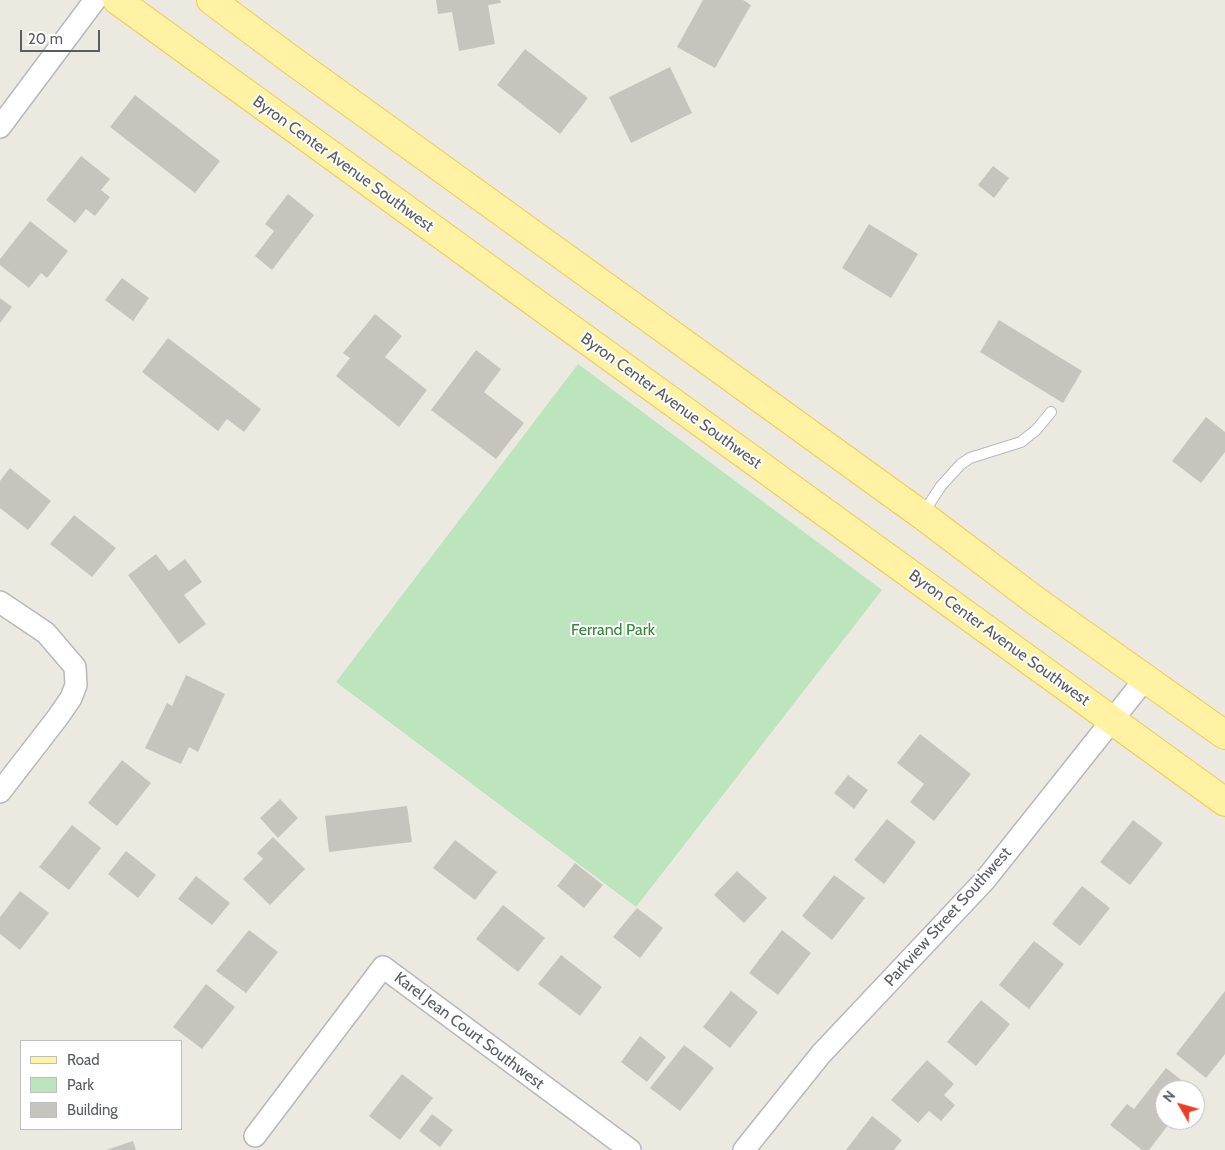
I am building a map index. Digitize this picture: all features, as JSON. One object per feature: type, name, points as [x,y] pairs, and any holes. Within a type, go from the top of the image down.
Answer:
[{"type":"main road","name":"Byron Center Avenue Southwest","points":[[118,0],[1225,802]]},
{"type":"main road","points":[[211,0],[922,515],[1036,601],[1225,735]]},
{"type":"street","points":[[0,126],[95,0]]},
{"type":"street","points":[[0,602],[46,633],[75,667],[76,685],[71,698],[58,717],[0,792]]},
{"type":"street","name":"Parkview Street Southwest","points":[[744,1150],[821,1054],[991,874],[1145,679]]},
{"type":"street","name":"Karel Jean Court Southwest","points":[[255,1136],[383,967],[630,1150]]},
{"type":"lane","points":[[922,515],[941,486],[961,464],[970,458],[1021,442],[1036,430],[1052,412]]},
{"type":"green space","name":"Ferrand Park","points":[[578,364],[882,590],[636,907],[336,682]]},
{"type":"building","points":[[436,0],[500,0],[501,3],[488,5],[495,44],[459,51],[452,12],[438,14]]},
{"type":"building","points":[[703,0],[743,0],[751,5],[715,68],[677,47]]},
{"type":"building","points":[[525,49],[588,98],[560,134],[497,85]]},
{"type":"building","points":[[670,67],[692,113],[631,143],[609,97]]},
{"type":"building","points":[[135,95],[220,161],[195,193],[110,127]]},
{"type":"building","points":[[81,156],[110,179],[101,190],[110,197],[95,216],[86,209],[75,223],[46,200]]},
{"type":"building","points":[[993,166],[1009,178],[994,198],[978,185]]},
{"type":"building","points":[[288,194],[314,215],[272,270],[255,256],[274,231],[265,224]]},
{"type":"building","points":[[30,221],[68,251],[47,278],[41,273],[29,288],[0,265],[0,259]]},
{"type":"building","points":[[869,224],[918,254],[891,298],[842,268]]},
{"type":"building","points":[[122,278],[149,298],[133,321],[105,300]]},
{"type":"building","points":[[0,298],[12,307],[0,323]]},
{"type":"building","points":[[375,314],[402,336],[385,357],[427,390],[399,427],[336,376],[350,358],[343,353]]},
{"type":"building","points":[[999,320],[1082,371],[1063,403],[980,352]]},
{"type":"building","points":[[168,338],[261,409],[244,432],[227,419],[218,431],[142,372]]},
{"type":"building","points":[[476,350],[501,369],[484,392],[524,423],[496,459],[431,410]]},
{"type":"building","points":[[1206,417],[1225,432],[1225,452],[1201,483],[1172,461]]},
{"type":"building","points":[[10,468],[51,501],[28,530],[0,508],[0,481]]},
{"type":"building","points":[[74,515],[116,548],[92,577],[50,544]]},
{"type":"building","points":[[156,554],[169,571],[185,559],[202,582],[184,595],[206,624],[179,644],[128,575]]},
{"type":"building","points":[[186,675],[225,694],[198,752],[189,747],[181,764],[145,748],[167,703],[172,706]]},
{"type":"building","points":[[920,734],[971,774],[934,821],[910,802],[924,784],[897,763]]},
{"type":"building","points":[[122,760],[151,783],[117,826],[88,803]]},
{"type":"building","points":[[848,775],[868,790],[854,809],[834,793]]},
{"type":"building","points":[[280,799],[298,818],[278,838],[260,818]]},
{"type":"building","points":[[407,806],[412,842],[329,852],[325,816]]},
{"type":"building","points":[[887,819],[916,842],[884,884],[854,860]]},
{"type":"building","points":[[1133,820],[1163,843],[1130,885],[1100,862]]},
{"type":"building","points":[[72,825],[101,848],[69,890],[39,867]]},
{"type":"building","points":[[273,837],[305,869],[270,905],[243,879],[263,859],[257,853]]},
{"type":"building","points":[[455,840],[497,872],[475,900],[433,868]]},
{"type":"building","points":[[126,851],[156,875],[138,898],[108,874]]},
{"type":"building","points":[[575,863],[603,885],[584,908],[557,886]]},
{"type":"building","points":[[737,871],[767,898],[744,923],[714,895]]},
{"type":"building","points":[[834,875],[865,898],[832,940],[802,916]]},
{"type":"building","points":[[196,876],[230,903],[212,925],[178,899]]},
{"type":"building","points":[[1082,886],[1110,908],[1080,946],[1052,924]]},
{"type":"building","points":[[20,891],[49,913],[20,950],[0,934],[0,917]]},
{"type":"building","points":[[503,905],[545,938],[518,972],[476,939]]},
{"type":"building","points":[[637,908],[663,928],[640,958],[613,937]]},
{"type":"building","points":[[249,930],[278,952],[246,993],[216,971]]},
{"type":"building","points":[[782,930],[811,953],[778,995],[749,973]]},
{"type":"building","points":[[1034,941],[1064,964],[1029,1009],[999,985]]},
{"type":"building","points":[[561,955],[602,987],[580,1016],[538,984]]},
{"type":"building","points":[[206,984],[235,1007],[202,1049],[173,1027]]},
{"type":"building","points":[[731,991],[758,1012],[730,1048],[703,1027]]},
{"type":"building","points":[[1225,991],[1225,1054],[1206,1078],[1176,1054]]},
{"type":"building","points":[[981,1000],[1010,1024],[976,1066],[947,1042]]},
{"type":"building","points":[[640,1036],[666,1057],[647,1082],[621,1062]]},
{"type":"building","points":[[684,1045],[714,1068],[680,1111],[650,1088]]},
{"type":"building","points":[[927,1060],[954,1084],[944,1095],[955,1105],[941,1121],[929,1111],[918,1123],[891,1100]]},
{"type":"building","points":[[1166,1068],[1181,1080],[1157,1080]]},
{"type":"building","points":[[402,1074],[433,1098],[400,1140],[369,1116]]},
{"type":"building","points":[[1155,1082],[1155,1130],[1164,1130],[1149,1150],[1142,1150],[1110,1125],[1127,1104],[1134,1109]]},
{"type":"building","points":[[432,1114],[453,1130],[440,1147],[419,1131]]},
{"type":"building","points":[[872,1116],[902,1140],[894,1150],[846,1150]]},
{"type":"building","points":[[133,1141],[136,1150],[106,1150]]}]
